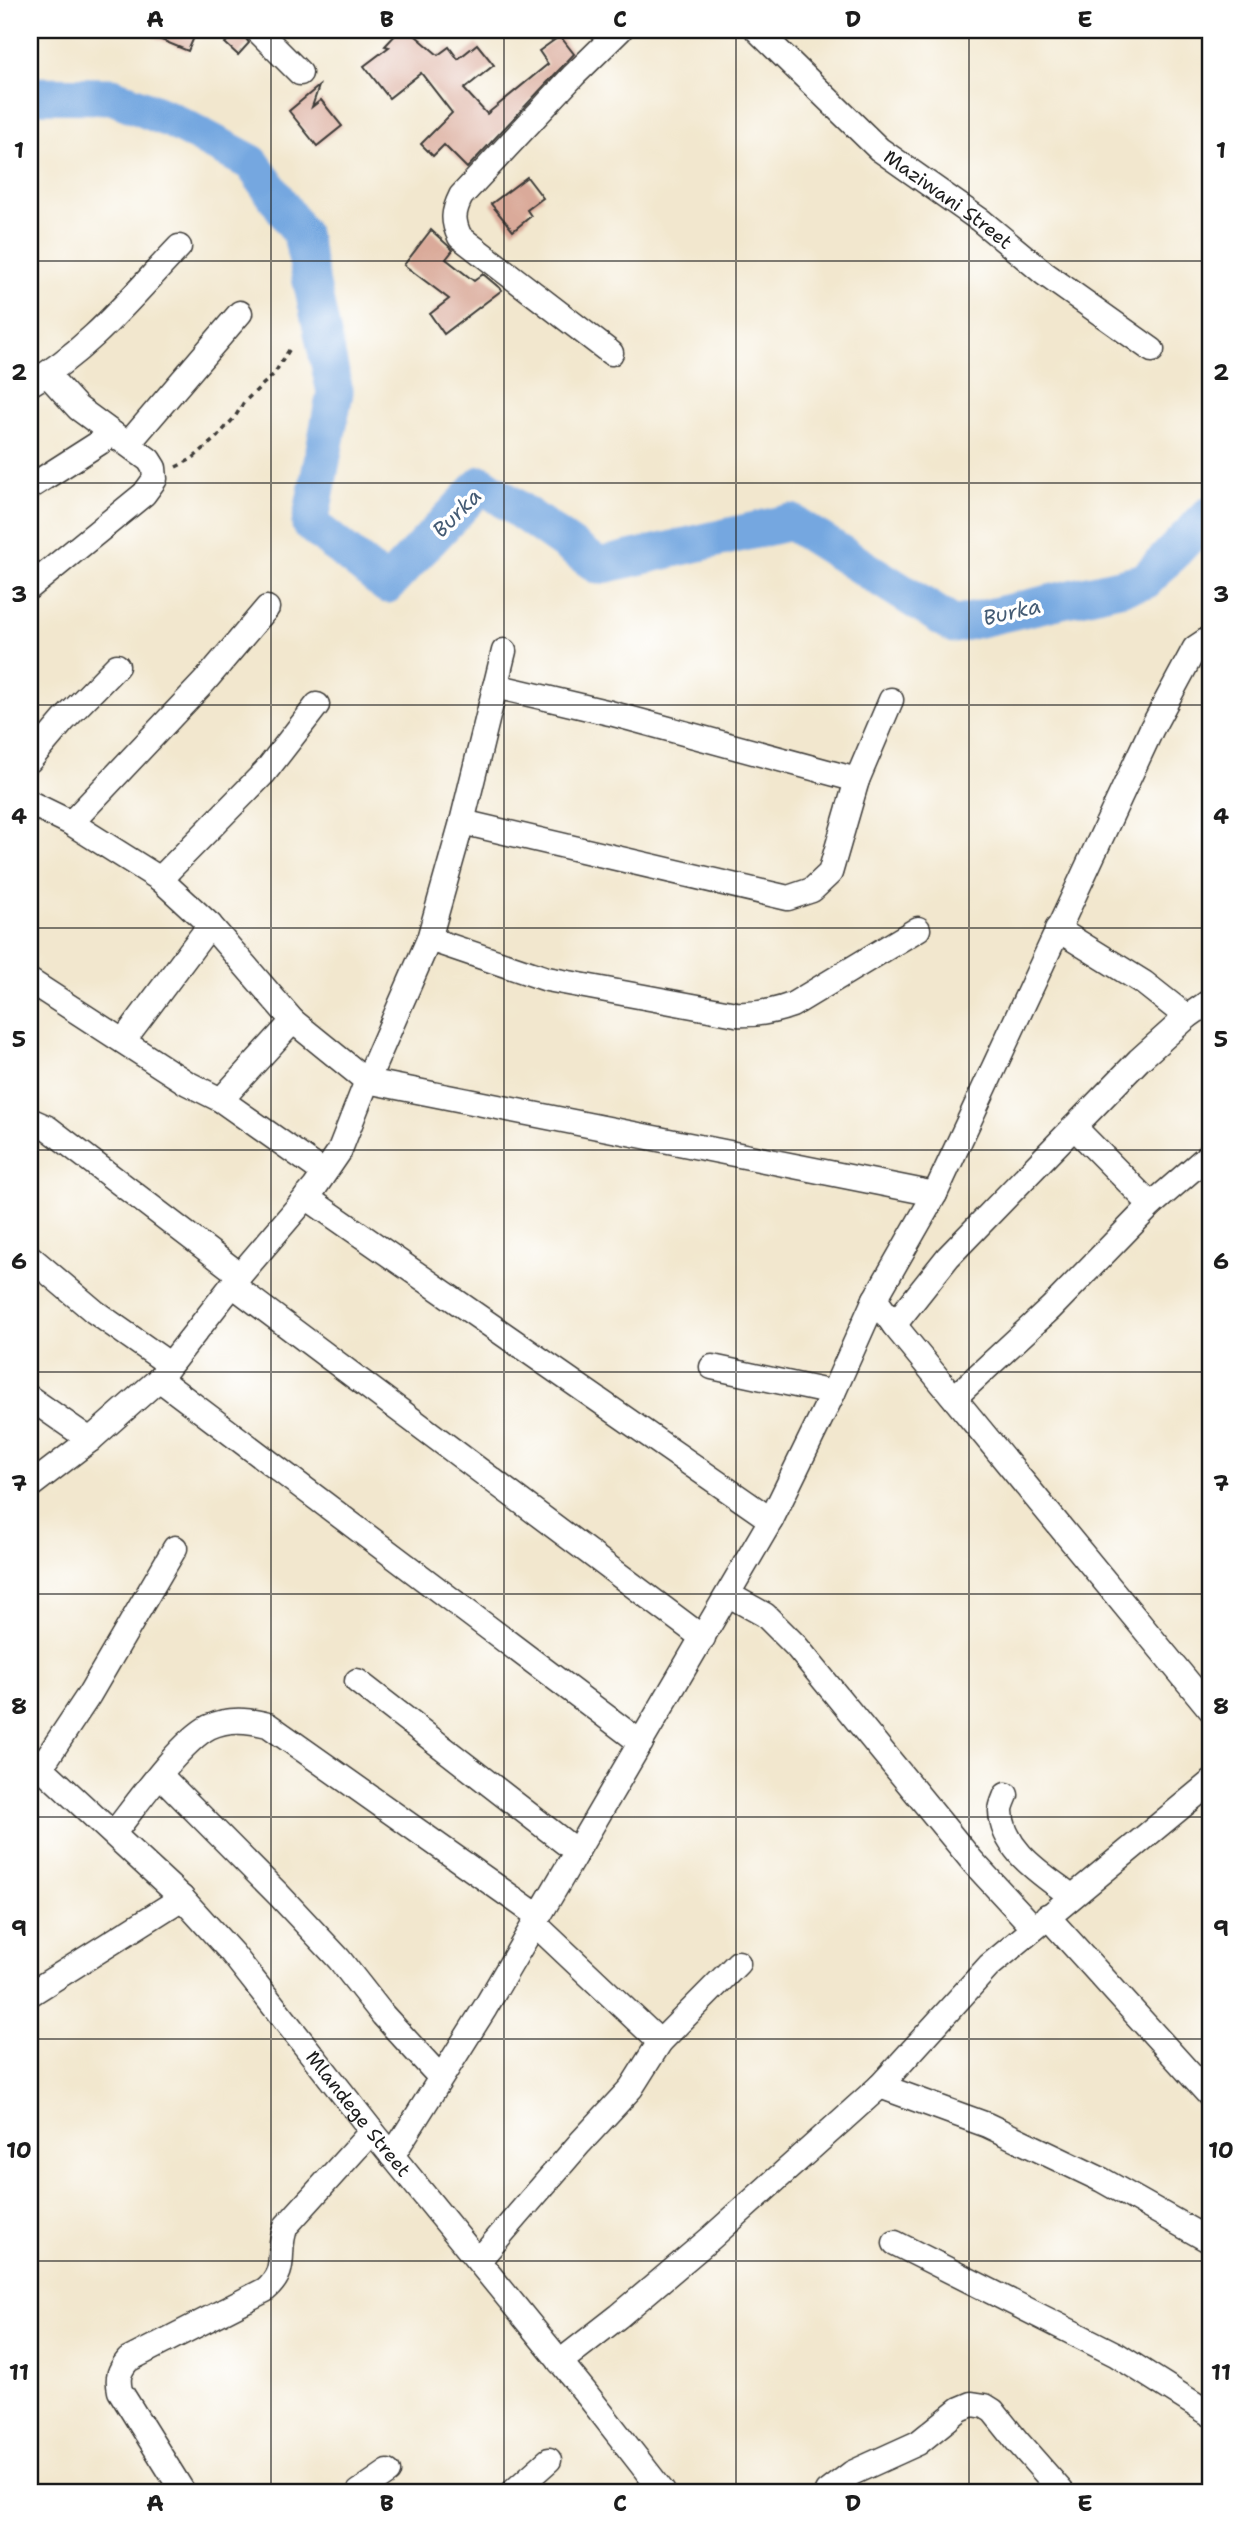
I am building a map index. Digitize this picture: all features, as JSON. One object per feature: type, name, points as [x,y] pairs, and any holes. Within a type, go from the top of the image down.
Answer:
[{"type":"street","points":[[257,30],[300,73]]},
{"type":"street","points":[[611,353],[460,237],[454,225],[454,210],[461,196],[620,30]]},
{"type":"street","name":"Maziwani Street","points":[[757,30],[879,149],[980,220],[1045,274],[1152,350]]},
{"type":"street","points":[[30,587],[144,494],[155,479],[154,468],[149,460],[39,379],[105,324],[179,247]]},
{"type":"street","points":[[30,487],[120,439],[240,313]]},
{"type":"street","points":[[71,823],[205,681],[267,608]]},
{"type":"street","points":[[392,2156],[485,2008],[771,1520],[834,1393],[874,1299],[936,1194],[1152,728],[1195,648],[1210,638]]},
{"type":"street","points":[[30,1486],[90,1440],[164,1371],[306,1197],[339,1152],[429,939],[462,822],[503,651]]},
{"type":"street","points":[[30,760],[64,720],[117,666]]},
{"type":"street","points":[[495,686],[610,713],[857,780]]},
{"type":"street","points":[[462,822],[788,898],[812,890],[830,873],[857,780],[891,700]]},
{"type":"street","points":[[160,879],[265,772],[317,705]]},
{"type":"street","points":[[30,803],[71,823],[160,879],[210,925],[293,1021],[367,1081],[936,1194]]},
{"type":"street","points":[[123,1041],[210,925]]},
{"type":"street","points":[[429,939],[547,979],[754,1015],[793,1005],[918,929]]},
{"type":"street","points":[[1057,929],[1144,983],[1187,1017]]},
{"type":"street","points":[[30,981],[187,1083],[221,1100],[323,1172]]},
{"type":"street","points":[[894,1325],[948,1257],[1139,1060],[1187,1017],[1210,1001]]},
{"type":"street","points":[[221,1100],[293,1021]]},
{"type":"street","points":[[30,1119],[48,1128],[237,1281],[703,1638]]},
{"type":"street","points":[[1074,1127],[1151,1205]]},
{"type":"street","points":[[955,1397],[1051,1308],[1151,1205],[1210,1154]]},
{"type":"street","points":[[306,1197],[771,1520]]},
{"type":"street","points":[[30,1257],[164,1371],[641,1743]]},
{"type":"street","points":[[874,1299],[1210,1709]]},
{"type":"street","points":[[712,1367],[834,1393]]},
{"type":"street","points":[[30,1398],[90,1440]]},
{"type":"street","points":[[36,1762],[89,1695],[175,1548]]},
{"type":"street","points":[[729,1595],[765,1615],[796,1646],[973,1862],[1041,1922],[1210,2096]]},
{"type":"street","points":[[357,1681],[577,1852]]},
{"type":"street","points":[[114,1833],[191,1740],[209,1727],[227,1721],[247,1720],[268,1725],[536,1920],[660,2042]]},
{"type":"street","name":"Mlandege Street","points":[[36,1762],[182,1898],[232,1953],[663,2492]]},
{"type":"street","points":[[160,1775],[339,1959],[383,2015],[440,2077]]},
{"type":"street","points":[[561,2362],[711,2238],[880,2086],[989,1966],[1210,1783]]},
{"type":"street","points":[[1006,1795],[1001,1810],[1014,1846],[1028,1863],[1071,1896]]},
{"type":"street","points":[[30,1994],[182,1898]]},
{"type":"street","points":[[479,2260],[631,2088],[660,2042],[738,1963]]},
{"type":"street","points":[[880,2086],[987,2125],[1102,2180],[1210,2241]]},
{"type":"street","points":[[183,2492],[120,2391],[118,2378],[121,2369],[128,2360],[274,2283],[281,2269],[281,2242],[286,2226],[372,2131]]},
{"type":"street","points":[[895,2243],[1117,2355],[1210,2414]]},
{"type":"street","points":[[827,2492],[852,2473],[918,2443],[960,2409],[972,2404],[985,2406],[993,2411],[1062,2492]]},
{"type":"street","points":[[513,2492],[549,2460]]},
{"type":"street","points":[[359,2492],[388,2472]]},
{"type":"path","points":[[155,479],[192,459],[217,437],[243,402],[274,373],[291,347]]},
{"type":"building","points":[[137,30],[182,30],[195,35],[188,51]]},
{"type":"building","points":[[400,30],[409,30],[438,55],[449,47],[458,59],[477,44],[494,65],[464,89],[487,114],[548,64],[539,51],[560,36],[574,54],[467,168],[444,145],[433,156],[421,144],[452,113],[421,73],[389,98],[364,66],[389,47],[385,46]]},
{"type":"building","points":[[236,32],[243,35],[249,43],[238,55],[225,43]]},
{"type":"building","points":[[319,86],[312,107],[321,100],[342,126],[317,146],[289,111]]},
{"type":"building","points":[[527,177],[543,198],[527,210],[531,216],[513,231],[491,204]]},
{"type":"building","points":[[431,230],[453,250],[446,259],[474,281],[483,274],[502,290],[444,334],[430,314],[449,299],[404,265]]},
{"type":"waterway","name":"Burka","points":[[30,95],[112,96],[171,120],[252,163],[301,234],[335,392],[310,524],[387,585],[482,484],[599,566],[791,522],[954,625],[1145,581],[1210,514]]}]
